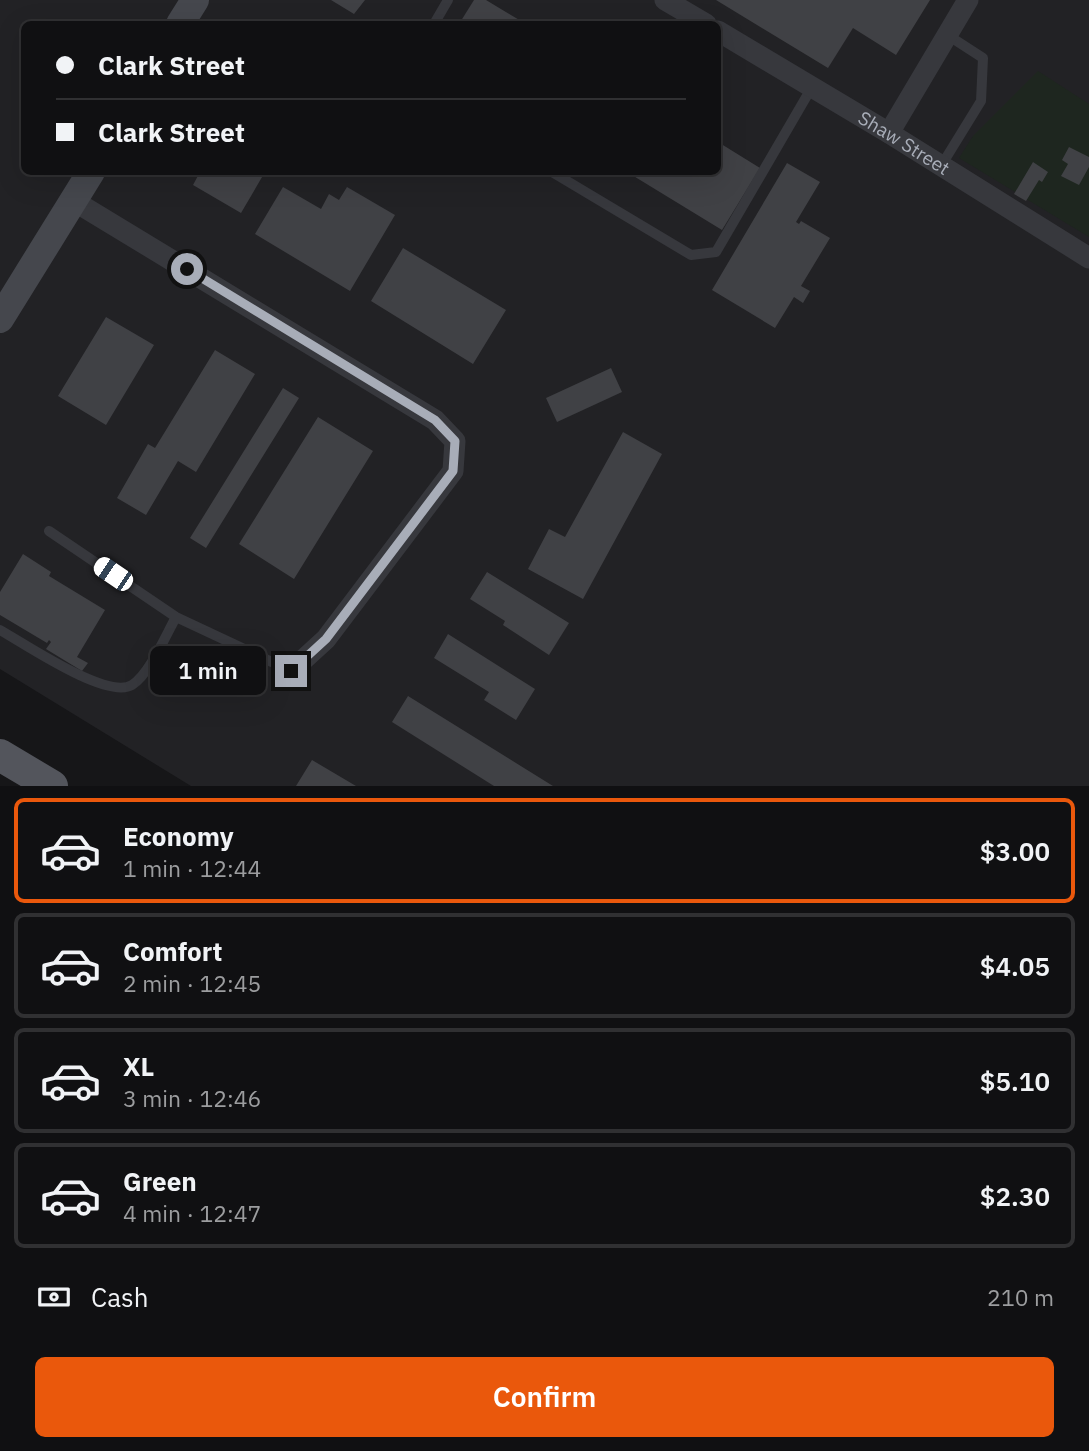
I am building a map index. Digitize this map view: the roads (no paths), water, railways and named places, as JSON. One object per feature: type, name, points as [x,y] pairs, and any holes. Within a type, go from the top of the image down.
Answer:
[{"type":"main road","points":[[182,21],[195,0]]},
{"type":"main road","points":[[0,319],[90,175]]},
{"type":"main road","points":[[0,755],[52,786]]},
{"type":"street","points":[[665,0],[701,21]]},
{"type":"street","points":[[889,133],[968,0]]},
{"type":"street","name":"Shaw Street","points":[[721,33],[889,133],[1089,258]]},
{"type":"street","points":[[74,201],[435,420],[455,441],[453,471],[326,639],[291,671]]},
{"type":"lane","points":[[436,21],[448,0]]},
{"type":"lane","points":[[942,166],[981,101],[983,58],[949,36]]},
{"type":"lane","points":[[557,175],[691,256],[716,252],[811,87]]},
{"type":"lane","points":[[49,530],[176,617],[291,671]]},
{"type":"lane","points":[[0,630],[89,680],[108,688],[124,689],[134,684],[144,673],[176,617]]}]
